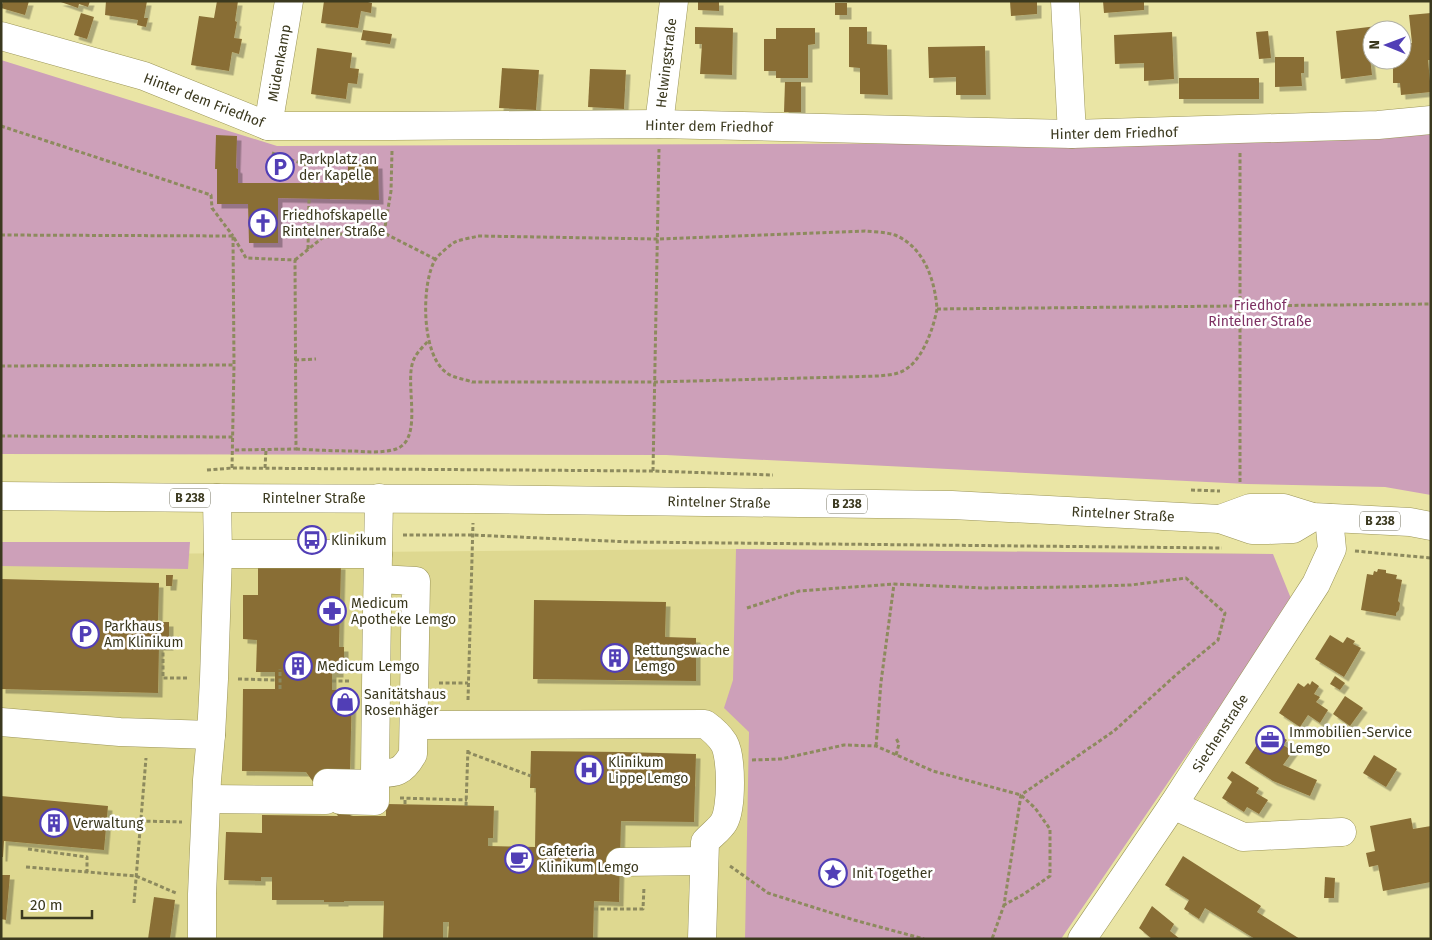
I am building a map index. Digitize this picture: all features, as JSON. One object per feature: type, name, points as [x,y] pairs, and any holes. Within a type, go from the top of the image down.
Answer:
[{"type":"street","name":"Müdenkamp","points":[[268,126],[290,1]]},
{"type":"street","name":"Helwingstraße","points":[[659,124],[674,1]]},
{"type":"street","points":[[1065,1],[1072,134]]},
{"type":"street","name":"Hinter dem Friedhof","points":[[1,36],[144,76],[268,126],[659,124],[1072,134],[1378,125],[1431,120]]},
{"type":"street","name":"Rintelner Straße","points":[[1,496],[379,498],[952,505],[1220,519],[1252,530],[1293,529],[1321,517]]},
{"type":"street","points":[[202,939],[202,894],[211,735],[218,554],[217,498]]},
{"type":"street","points":[[218,554],[378,567],[416,581],[413,754],[406,767],[390,774],[375,773],[378,567],[379,498]]},
{"type":"street","points":[[1321,517],[1332,549]]},
{"type":"street","name":"B 238","points":[[1321,517],[1410,522],[1431,526]]},
{"type":"street","name":"Siechenstraße","points":[[1082,939],[1173,805],[1316,584],[1332,549]]},
{"type":"street","points":[[1,722],[120,732],[211,735]]},
{"type":"street","points":[[414,725],[705,724],[716,733],[724,744],[729,762],[729,799],[724,822],[705,842],[702,939]]},
{"type":"street","points":[[207,796],[327,791]]},
{"type":"street","points":[[1173,805],[1243,837],[1342,832]]},
{"type":"street","points":[[632,862],[704,854]]},
{"type":"path","points":[[654,471],[659,124]]},
{"type":"path","points":[[1,126],[211,195],[212,208],[233,236],[246,258],[294,260],[322,238],[356,231],[384,233],[435,259]]},
{"type":"path","points":[[268,126],[272,153],[306,165],[310,183]]},
{"type":"path","points":[[384,233],[391,191],[392,126]]},
{"type":"path","points":[[1240,130],[1240,491]]},
{"type":"path","points":[[308,250],[309,198]]},
{"type":"path","points":[[865,231],[894,235],[912,245],[921,256],[929,272],[936,294],[937,309],[930,337],[908,368],[899,373],[879,376],[655,382],[472,382],[447,374],[437,364],[428,341],[426,323],[427,298],[429,280],[435,259],[455,242],[478,236],[658,239],[865,231]]},
{"type":"path","points":[[1,235],[233,236]]},
{"type":"path","points":[[232,468],[234,365],[233,236]]},
{"type":"path","points":[[294,260],[296,449]]},
{"type":"path","points":[[937,309],[1431,304]]},
{"type":"path","points":[[233,450],[296,449],[374,452],[397,449],[410,436],[411,378],[414,360],[428,341]]},
{"type":"path","points":[[295,360],[316,359]]},
{"type":"path","points":[[1,366],[234,365]]},
{"type":"path","points":[[1,436],[233,437]]},
{"type":"path","points":[[265,468],[266,450]]},
{"type":"path","points":[[203,471],[232,468],[475,470]]},
{"type":"path","points":[[466,806],[472,535],[632,542],[1228,548]]},
{"type":"path","points":[[1332,549],[1431,558]]},
{"type":"path","points":[[747,608],[799,591],[894,584],[984,588],[1069,587],[1131,585],[1186,578],[1225,613],[1218,640],[1177,674],[1114,732],[1021,795],[1004,905],[992,939]]},
{"type":"path","points":[[876,746],[881,682],[894,584]]},
{"type":"path","points":[[280,669],[280,689]]},
{"type":"path","points":[[896,738],[899,744],[896,754]]},
{"type":"path","points":[[729,762],[781,759],[844,745],[876,746],[933,771],[1021,795],[1035,808],[1050,830],[1050,876],[1004,905]]},
{"type":"path","points":[[134,903],[147,750]]},
{"type":"path","points":[[468,752],[530,776]]},
{"type":"path","points":[[140,821],[193,822],[193,809],[207,796]]},
{"type":"path","points":[[398,798],[467,800]]},
{"type":"path","points":[[405,804],[406,798]]},
{"type":"path","points":[[28,849],[87,857],[87,872]]},
{"type":"path","points":[[704,854],[768,893],[854,920],[924,939]]},
{"type":"path","points":[[594,909],[644,909],[632,862]]},
{"type":"path","points":[[26,867],[136,876],[176,893]]},
{"type":"shaded area","name":"Klinikum Lippe Lemgo","points":[[736,549],[1273,554],[1061,939],[1,939],[1,555]]},
{"type":"green space","name":"Friedhof Rintelner Straße","points":[[1,60],[277,146],[1302,142],[1431,132],[1431,495],[1385,487],[1247,484],[666,455],[1,454]]},
{"type":"green space","points":[[1,542],[190,542],[188,569],[1,566]]},
{"type":"green space","points":[[736,549],[1273,554],[1292,601],[1061,939],[745,939],[749,732],[724,708],[733,680]]},
{"type":"building","points":[[3,1],[29,1],[25,15],[1,8]]},
{"type":"building","points":[[58,1],[90,1],[88,7],[79,4],[78,8]]},
{"type":"building","points":[[106,1],[147,1],[144,18],[148,18],[146,27],[137,25],[138,20],[105,15]]},
{"type":"building","points":[[217,1],[238,1],[234,38],[242,39],[239,54],[232,52],[229,71],[191,65],[199,16],[214,18]]},
{"type":"building","points":[[324,1],[364,1],[372,3],[371,13],[361,11],[358,28],[321,23]]},
{"type":"building","points":[[698,1],[719,1],[719,11],[698,10]]},
{"type":"building","points":[[1010,1],[1037,1],[1037,14],[1011,16]]},
{"type":"building","points":[[1103,1],[1144,1],[1144,10],[1104,13]]},
{"type":"building","points":[[835,3],[847,3],[847,15],[835,15]]},
{"type":"building","points":[[81,13],[94,17],[87,39],[74,35]]},
{"type":"building","points":[[1431,13],[1431,60],[1428,60],[1431,92],[1401,95],[1400,83],[1393,83],[1393,70],[1412,70],[1412,20],[1410,20],[1409,15]]},
{"type":"building","points":[[695,27],[733,28],[732,75],[700,74],[702,44],[695,44]]},
{"type":"building","points":[[849,27],[867,27],[867,44],[887,45],[888,95],[860,94],[860,68],[849,67]]},
{"type":"building","points":[[776,28],[815,28],[815,44],[808,45],[808,78],[776,78],[776,71],[764,71],[764,39],[776,39]]},
{"type":"building","points":[[1362,28],[1362,70],[1371,70],[1372,75],[1341,79],[1336,31]]},
{"type":"building","points":[[363,30],[392,34],[390,44],[361,40]]},
{"type":"building","points":[[1268,31],[1271,58],[1259,59],[1256,32]]},
{"type":"building","points":[[1172,32],[1174,79],[1144,81],[1144,63],[1115,64],[1114,35]]},
{"type":"building","points":[[985,46],[986,95],[956,95],[956,77],[929,78],[928,47]]},
{"type":"building","points":[[317,48],[352,53],[350,68],[359,69],[357,84],[348,83],[346,99],[311,94]]},
{"type":"building","points":[[1275,57],[1304,57],[1304,73],[1301,73],[1302,86],[1275,87]]},
{"type":"building","points":[[502,68],[539,70],[536,110],[499,108]]},
{"type":"building","points":[[590,69],[626,70],[624,109],[588,107]]},
{"type":"building","points":[[1179,78],[1259,78],[1259,99],[1179,99]]},
{"type":"building","points":[[785,82],[801,82],[801,112],[784,112]]},
{"type":"building","points":[[216,135],[237,136],[236,168],[238,169],[238,183],[348,183],[348,164],[378,164],[379,200],[278,198],[278,243],[249,243],[248,204],[217,204]]},
{"type":"building","points":[[258,563],[341,565],[339,647],[344,647],[344,660],[339,660],[339,673],[332,673],[332,690],[352,690],[350,773],[320,772],[351,816],[386,816],[386,804],[494,806],[493,838],[488,838],[488,846],[535,847],[536,788],[530,788],[531,751],[622,752],[696,754],[694,822],[621,821],[619,902],[594,901],[593,939],[448,939],[449,922],[443,922],[443,939],[383,939],[384,901],[324,902],[324,900],[272,900],[272,877],[261,877],[261,881],[224,880],[226,832],[262,833],[262,815],[338,816],[306,772],[242,771],[243,689],[275,689],[275,672],[256,672],[257,640],[243,639],[243,595],[258,595]]},
{"type":"building","points":[[1378,569],[1397,575],[1396,579],[1402,580],[1398,601],[1400,603],[1399,610],[1396,616],[1361,610],[1367,574],[1373,575],[1374,571],[1377,572]]},
{"type":"building","points":[[166,575],[173,575],[172,586],[166,586]]},
{"type":"building","name":"Parkhaus Am Klinikum","points":[[1,579],[159,583],[158,622],[169,622],[169,646],[159,646],[158,693],[1,689]]},
{"type":"building","name":"Rettungswache Lemgo","points":[[534,600],[666,602],[665,637],[696,638],[696,681],[533,679]]},
{"type":"building","points":[[1330,635],[1343,643],[1347,637],[1355,641],[1353,644],[1361,648],[1344,677],[1315,659]]},
{"type":"building","points":[[1335,676],[1345,683],[1340,690],[1330,684]]},
{"type":"building","points":[[1312,681],[1319,686],[1314,694],[1320,697],[1316,702],[1328,710],[1320,723],[1308,715],[1300,727],[1279,713],[1298,683],[1304,687],[1308,683],[1310,685]]},
{"type":"building","points":[[1345,696],[1363,708],[1350,726],[1333,714]]},
{"type":"building","points":[[1271,730],[1287,740],[1283,745],[1293,751],[1283,765],[1317,780],[1310,796],[1273,781],[1245,763],[1264,734],[1268,736]]},
{"type":"building","points":[[1374,755],[1397,769],[1386,787],[1363,773]]},
{"type":"building","points":[[1232,771],[1259,788],[1256,793],[1268,800],[1259,814],[1247,807],[1244,812],[1222,798],[1232,782],[1227,778]]},
{"type":"building","name":"Verwaltung","points":[[1,796],[108,806],[104,850],[4,841],[3,857],[1,857]]},
{"type":"building","points":[[1411,818],[1413,829],[1431,826],[1431,882],[1383,891],[1378,865],[1369,867],[1366,853],[1375,851],[1370,826]]},
{"type":"building","points":[[1183,856],[1261,906],[1257,912],[1300,939],[1255,939],[1205,908],[1199,919],[1184,909],[1189,900],[1165,885]]},
{"type":"building","points":[[1,875],[10,875],[6,920],[1,919]]},
{"type":"building","points":[[1325,877],[1335,878],[1334,898],[1324,898]]},
{"type":"building","points":[[154,897],[175,900],[170,939],[148,939]]},
{"type":"building","points":[[1152,906],[1174,924],[1170,931],[1180,939],[1152,939],[1139,928]]},
{"type":"place","name":"Parkplatz an der Kapelle","points":[[280,167]]},
{"type":"place","name":"Friedhofskapelle Rintelner Straße","points":[[263,223]]},
{"type":"place","name":"Klinikum","points":[[312,540]]},
{"type":"place","name":"Medicum Apotheke Lemgo","points":[[332,611]]},
{"type":"place","name":"Parkhaus Am Klinikum","points":[[85,634]]},
{"type":"place","name":"Rettungswache Lemgo","points":[[615,658]]},
{"type":"place","name":"Medicum Lemgo","points":[[298,666]]},
{"type":"place","name":"Sanitätshaus Rosenhäger","points":[[345,702]]},
{"type":"place","name":"Immobilien-Service Lemgo","points":[[1270,740]]},
{"type":"place","name":"Klinikum Lippe Lemgo","points":[[589,770]]},
{"type":"place","name":"Verwaltung","points":[[54,823]]},
{"type":"place","name":"Cafeteria Klinikum Lemgo","points":[[519,859]]},
{"type":"place","name":"Init Together","points":[[833,873]]}]
